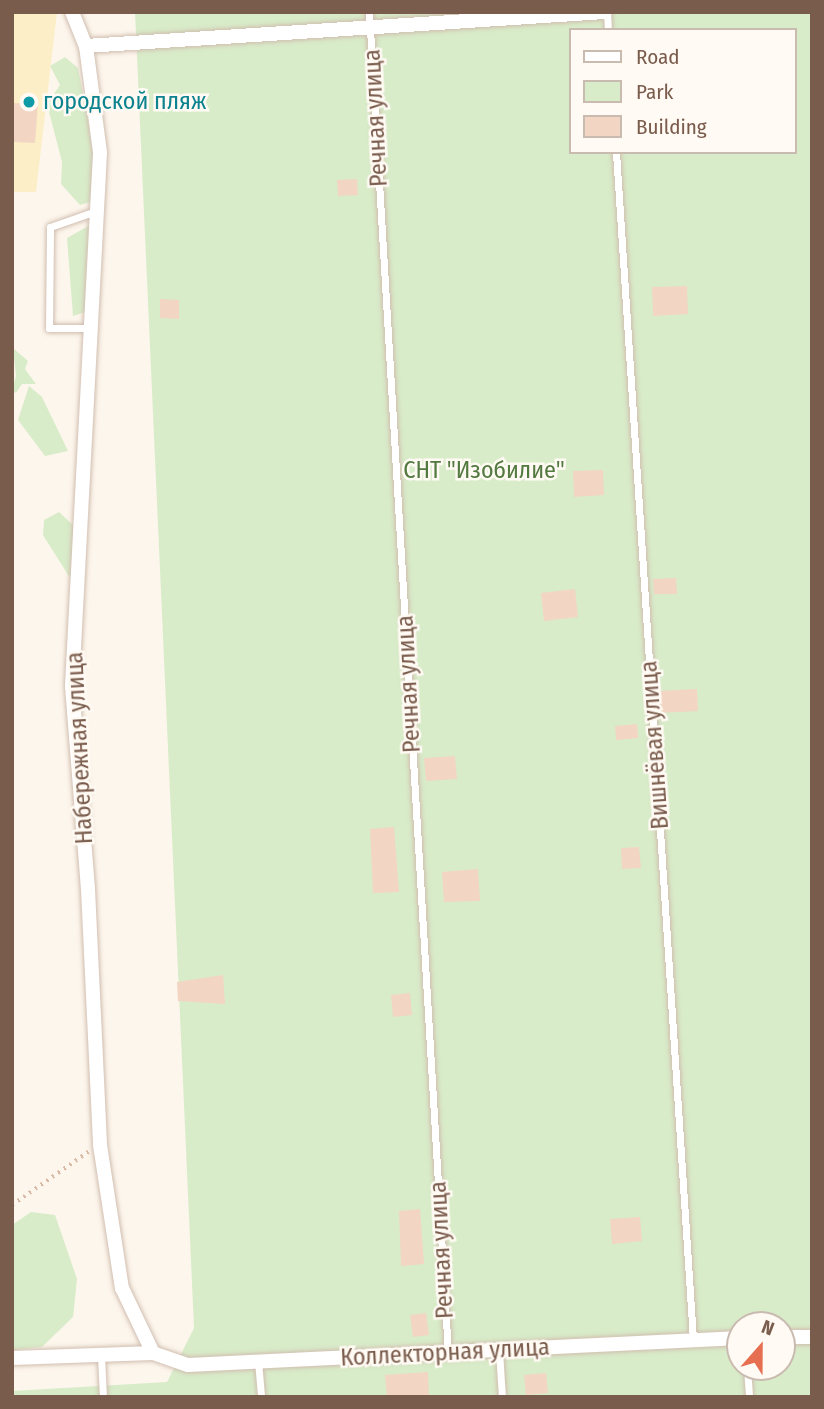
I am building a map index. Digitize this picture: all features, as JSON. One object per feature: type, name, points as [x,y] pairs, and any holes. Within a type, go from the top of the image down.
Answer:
[{"type":"street","name":"Набережная улица","points":[[72,12],[86,46],[100,153],[72,686],[88,890],[100,1145],[122,1288],[153,1353]]},
{"type":"street","points":[[86,46],[606,12]]},
{"type":"street","name":"Коллекторная улица","points":[[153,1353],[188,1365],[448,1355],[726,1338]]},
{"type":"street","points":[[12,1358],[153,1353]]},
{"type":"lane","name":"Речная улица","points":[[369,12],[448,1355]]},
{"type":"lane","name":"Вишнёвая улица","points":[[616,154],[693,1338]]},
{"type":"lane","points":[[90,328],[48,328],[50,227],[97,211]]},
{"type":"lane","points":[[499,1351],[502,1397]]},
{"type":"lane","points":[[101,1356],[103,1397]]},
{"type":"lane","points":[[258,1361],[261,1397]]},
{"type":"path","points":[[12,1205],[100,1145]]},
{"type":"green space","name":"СНТ \"Изобилие\"","points":[[135,12],[812,12],[812,1397],[12,1397],[12,1391],[167,1382],[194,1328]]},
{"type":"green space","points":[[65,57],[78,68],[94,152],[90,202],[80,205],[61,184],[62,162],[47,104],[60,85],[50,66]]},
{"type":"green space","points":[[90,225],[85,312],[73,316],[67,238]]},
{"type":"green space","points":[[13,348],[28,361],[25,369],[36,384],[22,384],[16,393],[12,391],[16,376]]},
{"type":"green space","points":[[29,386],[42,397],[68,451],[45,456],[18,420]]},
{"type":"green space","points":[[59,512],[73,525],[72,581],[43,535],[44,520]]},
{"type":"green space","points":[[31,1212],[55,1215],[77,1279],[73,1317],[42,1347],[14,1350],[12,1225]]},
{"type":"sand","name":"городской пляж","points":[[12,12],[57,12],[36,192],[12,192]]},
{"type":"building","points":[[12,103],[38,104],[35,143],[12,142]]},
{"type":"building","points":[[357,179],[358,195],[338,196],[337,180]]},
{"type":"building","points":[[687,286],[688,314],[653,316],[652,287]]},
{"type":"building","points":[[160,299],[179,300],[179,319],[160,318]]},
{"type":"building","points":[[603,470],[604,495],[574,497],[573,471]]},
{"type":"building","points":[[676,578],[677,594],[654,594],[653,579]]},
{"type":"building","points":[[575,589],[578,617],[544,621],[541,593]]},
{"type":"building","points":[[697,689],[698,711],[659,713],[657,691]]},
{"type":"building","points":[[637,724],[638,738],[616,740],[615,726]]},
{"type":"building","points":[[455,756],[457,779],[426,781],[424,758]]},
{"type":"building","points":[[394,827],[399,892],[373,893],[370,829]]},
{"type":"building","points":[[639,847],[641,868],[622,869],[621,848]]},
{"type":"building","points":[[478,869],[480,901],[444,902],[442,872]]},
{"type":"building","points":[[223,975],[225,1004],[178,1001],[177,982]]},
{"type":"building","points":[[410,993],[412,1015],[393,1017],[391,995]]},
{"type":"building","points":[[420,1209],[424,1264],[401,1266],[399,1211]]},
{"type":"building","points":[[640,1217],[642,1241],[612,1244],[610,1219]]},
{"type":"building","points":[[426,1313],[429,1335],[413,1337],[410,1315]]},
{"type":"building","points":[[428,1372],[429,1397],[387,1397],[385,1375]]},
{"type":"building","points":[[546,1373],[548,1393],[526,1395],[524,1375]]},
{"type":"place","name":"городской пляж","points":[[29,102]]}]
